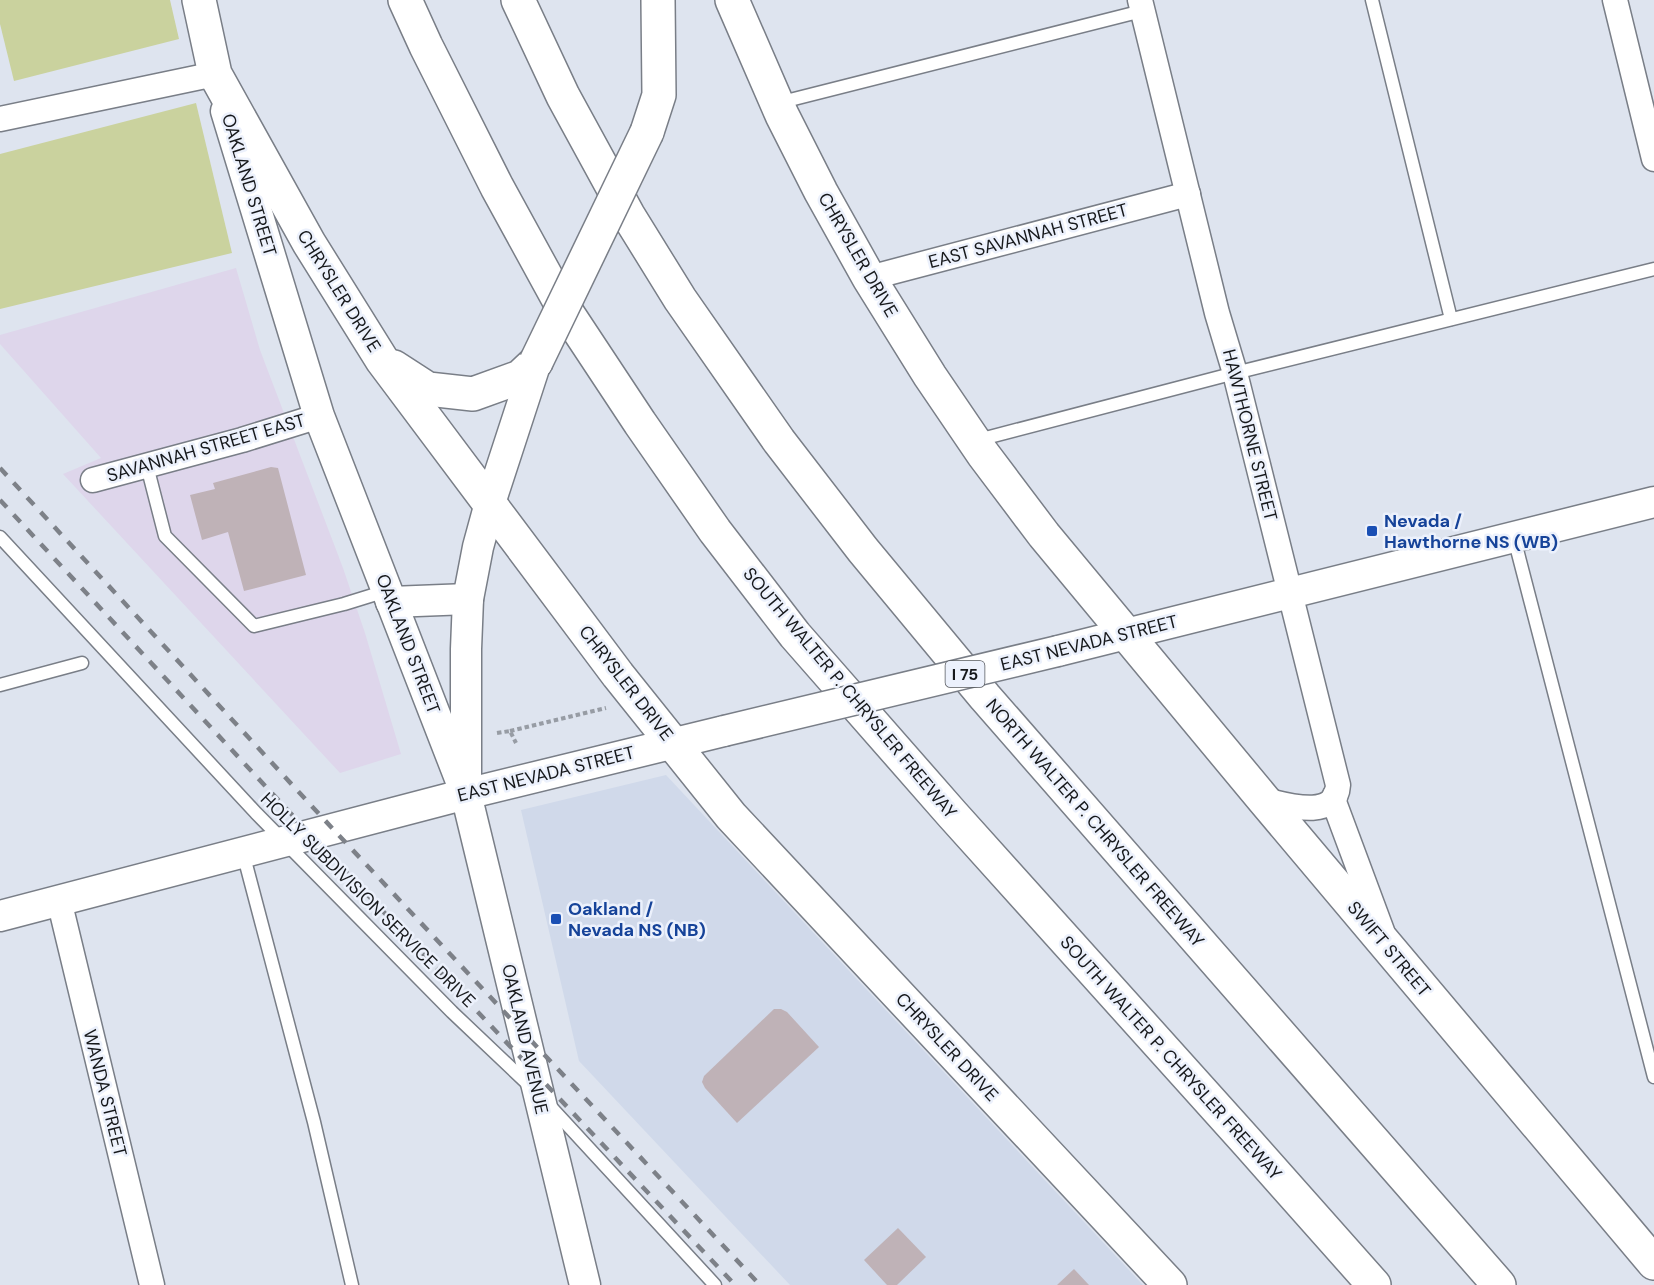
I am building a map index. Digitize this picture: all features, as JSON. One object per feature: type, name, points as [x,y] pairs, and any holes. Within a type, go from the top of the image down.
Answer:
[{"type":"main road","name":"CHRYSLER DRIVE","points":[[199,0],[215,74],[309,243],[382,360],[618,675],[730,816],[1170,1285]]},
{"type":"main road","name":"SOUTH WALTER P. CHRYSLER FREEWAY","points":[[405,0],[497,187],[560,302],[715,531],[795,635],[952,814],[1374,1285]]},
{"type":"main road","name":"NORTH WALTER P. CHRYSLER FREEWAY","points":[[518,0],[563,96],[628,214],[680,299],[779,441],[863,550],[985,697],[1499,1285]]},
{"type":"main road","points":[[382,360],[429,389],[473,394],[520,377],[536,362],[647,132],[659,95],[658,0]]},
{"type":"main road","name":"CHRYSLER DRIVE","points":[[732,0],[777,103],[821,192],[869,278],[930,376],[975,441],[1044,535],[1126,634]]},
{"type":"main road","name":"SWIFT STREET","points":[[1126,634],[1654,1263]]},
{"type":"street","points":[[1615,0],[1654,159]]},
{"type":"street","name":"HAWTHORNE STREET","points":[[1141,5],[1338,785],[1334,802],[1388,947]]},
{"type":"street","points":[[0,119],[215,74]]},
{"type":"street","name":"OAKLAND STREET","points":[[215,74],[319,416],[466,794]]},
{"type":"street","name":"EAST SAVANNAH STREET","points":[[869,278],[1188,194]]},
{"type":"street","name":"OAKLAND STREET","points":[[466,794],[468,599],[478,547],[490,503],[536,362]]},
{"type":"street","name":"SAVANNAH STREET EAST","points":[[93,480],[242,440],[319,416]]},
{"type":"street","name":"EAST NEVADA STREET","points":[[0,916],[466,794],[1058,651],[1654,502]]},
{"type":"street","points":[[389,596],[468,599]]},
{"type":"street","name":"OAKLAND AVENUE","points":[[466,794],[585,1285]]},
{"type":"street","points":[[1264,800],[1321,808],[1331,803],[1335,795]]},
{"type":"street","name":"WANDA STREET","points":[[59,900],[152,1285]]},
{"type":"street","points":[[1620,1225],[1654,1241]]},
{"type":"lane","points":[[1372,0],[1451,319]]},
{"type":"lane","points":[[777,103],[1141,5]]},
{"type":"lane","points":[[975,441],[1235,373],[1654,269]]},
{"type":"lane","points":[[147,465],[165,536],[254,626],[344,604],[389,596]]},
{"type":"lane","name":"HOLLY SUBDIVISION SERVICE DRIVE","points":[[0,537],[256,813],[452,1012],[538,1094],[715,1285]]},
{"type":"lane","points":[[1513,537],[1654,1077]]},
{"type":"lane","points":[[0,685],[82,663]]},
{"type":"lane","points":[[243,852],[314,1122],[352,1285]]},
{"type":"path","points":[[497,733],[606,708]]},
{"type":"path","points":[[510,731],[516,743]]},
{"type":"shaded area","points":[[236,268],[260,350],[343,568],[401,754],[340,773],[63,474],[101,458],[0,344],[0,335]]},
{"type":"shaded area","points":[[666,775],[1143,1285],[790,1285],[579,1061],[521,810]]},
{"type":"green space","points":[[0,0],[170,0],[179,39],[14,81],[0,24]]},
{"type":"green space","points":[[196,103],[232,253],[0,309],[0,154]]},
{"type":"building","points":[[271,467],[278,468],[306,575],[244,591],[228,532],[202,540],[190,495],[215,489],[213,483]]},
{"type":"building","points":[[774,1009],[787,1012],[819,1047],[737,1123],[702,1082],[704,1076]]},
{"type":"building","points":[[898,1228],[926,1257],[897,1285],[887,1285],[864,1260]]},
{"type":"building","points":[[1074,1269],[1089,1285],[1057,1285]]},
{"type":"railway","points":[[0,468],[332,828],[760,1285]]},
{"type":"railway","points":[[0,500],[281,803],[735,1285]]},
{"type":"place","name":"Nevada / Hawthorne NS (WB)","points":[[1372,531]]},
{"type":"place","name":"Oakland / Nevada NS (NB)","points":[[556,919]]}]
